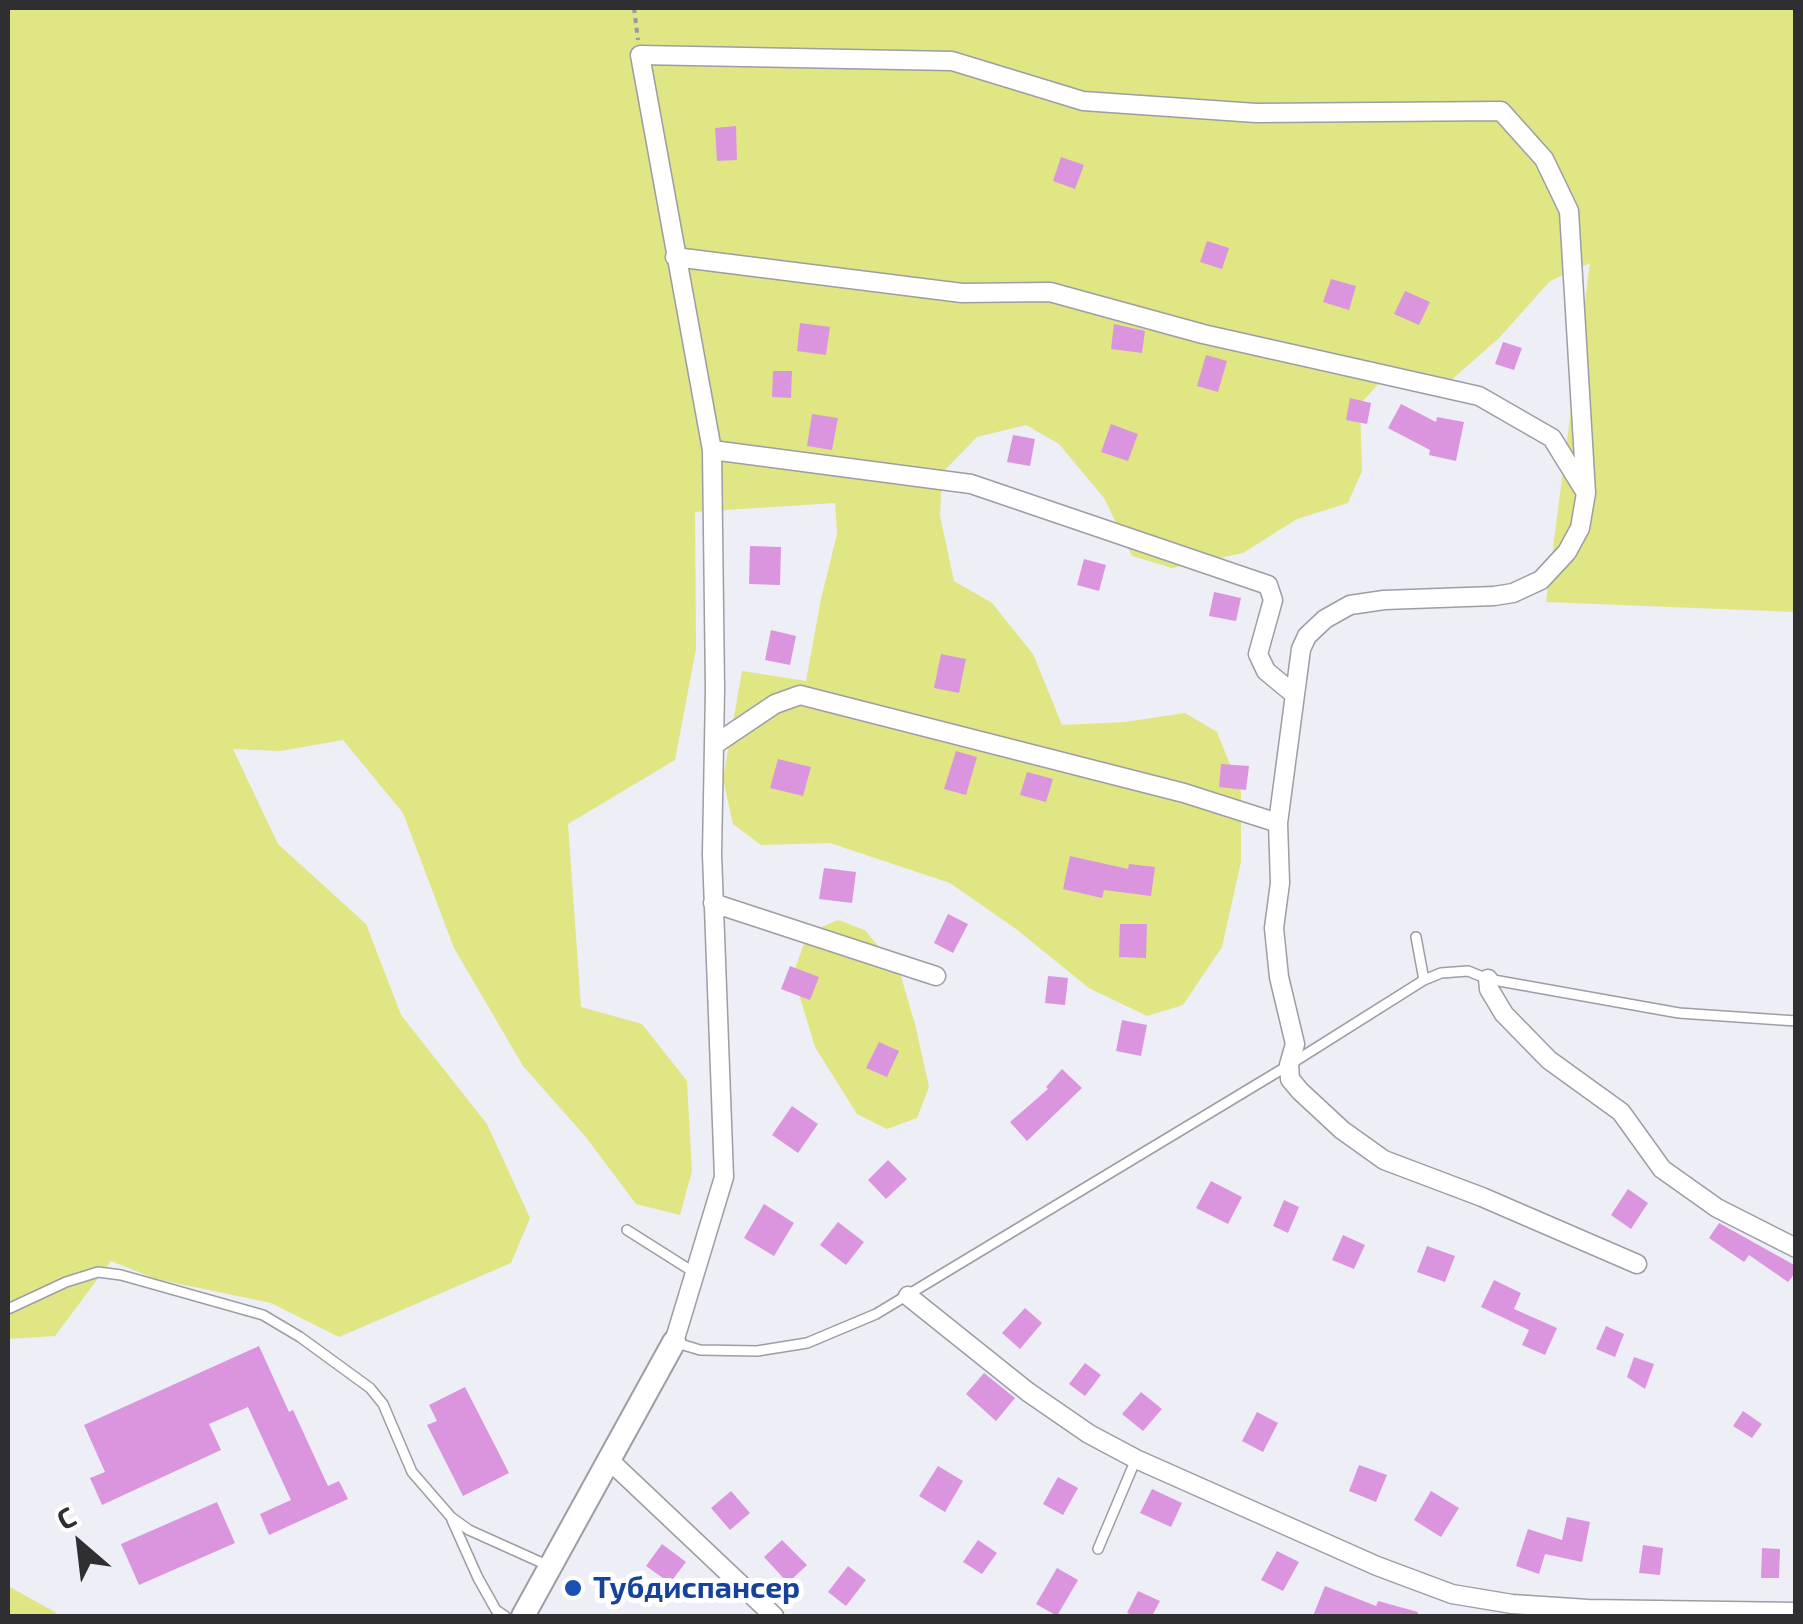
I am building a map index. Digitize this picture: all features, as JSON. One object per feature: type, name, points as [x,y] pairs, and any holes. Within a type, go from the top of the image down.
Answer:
[{"type":"street","points":[[523,1616],[674,1342],[724,1177],[713,903],[712,450],[640,55],[952,62],[1084,102],[1236,112],[1501,111],[1544,159],[1569,211],[1586,493],[1580,528],[1566,552],[1541,580],[1513,594],[1384,600],[1350,606],[1324,619],[1307,636],[1278,823],[1280,883],[1274,928],[1279,977],[1294,1044],[1288,1066],[1290,1079],[1300,1092],[1342,1130],[1384,1160],[1482,1197],[1637,1264]]},
{"type":"street","points":[[676,258],[962,293],[1050,292],[1203,334],[1480,396],[1552,438],[1586,493]]},
{"type":"street","points":[[712,450],[972,484],[1268,584],[1272,600],[1258,654],[1266,671],[1295,695]]},
{"type":"street","points":[[714,745],[776,704],[800,695],[1184,792],[1278,823]]},
{"type":"street","points":[[713,903],[936,976]]},
{"type":"street","points":[[1488,979],[1504,1014],[1549,1060],[1621,1112],[1662,1169],[1717,1208],[1796,1248]]},
{"type":"street","points":[[908,1296],[1028,1392],[1090,1434],[1136,1459],[1377,1566],[1452,1594],[1512,1604],[1588,1609],[1796,1612]]},
{"type":"street","points":[[609,1460],[774,1616]]},
{"type":"lane","points":[[1416,937],[1424,980]]},
{"type":"lane","points":[[674,1342],[722,1353],[757,1352],[807,1343],[908,1296],[1424,980],[1452,970],[1679,1012],[1796,1021]]},
{"type":"lane","points":[[628,1230],[695,1273]]},
{"type":"lane","points":[[8,1309],[98,1272],[263,1315],[370,1388],[383,1404],[412,1472],[451,1517],[470,1530],[549,1566]]},
{"type":"lane","points":[[1098,1549],[1136,1459]]},
{"type":"lane","points":[[451,1517],[478,1578],[496,1610],[504,1616]]},
{"type":"path","points":[[634,8],[640,55]]},
{"type":"green space","points":[[8,8],[1795,8],[1795,612],[1546,602],[1590,263],[1550,281],[1499,338],[1449,382],[1385,377],[1360,404],[1362,471],[1348,503],[1297,519],[1243,553],[1172,568],[1132,556],[1104,498],[1059,444],[1026,425],[977,437],[942,473],[940,516],[954,581],[992,603],[1033,654],[1062,725],[1125,722],[1185,713],[1217,732],[1241,792],[1241,862],[1222,947],[1183,1005],[1147,1016],[1089,988],[1016,929],[950,883],[830,843],[761,845],[733,824],[723,779],[742,671],[806,681],[837,534],[835,503],[695,512],[696,649],[675,760],[568,824],[581,1007],[642,1024],[687,1081],[692,1171],[680,1215],[636,1204],[585,1136],[523,1066],[454,948],[403,813],[343,740],[281,751],[233,749],[278,844],[366,924],[401,1015],[487,1124],[530,1218],[511,1263],[339,1337],[271,1303],[156,1279],[111,1261],[55,1336],[8,1339]]},
{"type":"green space","points":[[838,920],[865,930],[900,973],[915,1024],[929,1087],[917,1118],[887,1129],[857,1114],[815,1047],[793,974],[808,933]]},
{"type":"green space","points":[[8,1586],[55,1612],[59,1616],[8,1616]]},
{"type":"building","points":[[736,126],[737,160],[717,161],[715,128]]},
{"type":"building","points":[[1061,157],[1084,165],[1075,189],[1053,181]]},
{"type":"building","points":[[1207,241],[1229,248],[1222,269],[1200,262]]},
{"type":"building","points":[[1331,279],[1356,286],[1349,310],[1323,302]]},
{"type":"building","points":[[1405,291],[1430,302],[1419,325],[1394,314]]},
{"type":"building","points":[[800,323],[830,327],[826,355],[797,351]]},
{"type":"building","points":[[1114,324],[1145,331],[1142,353],[1111,349]]},
{"type":"building","points":[[1503,342],[1522,348],[1514,370],[1495,364]]},
{"type":"building","points":[[1206,355],[1227,361],[1218,392],[1197,386]]},
{"type":"building","points":[[773,371],[792,371],[791,398],[772,397]]},
{"type":"building","points":[[1350,398],[1371,403],[1367,424],[1346,420]]},
{"type":"building","points":[[1401,404],[1436,422],[1437,417],[1464,422],[1456,461],[1429,455],[1430,450],[1388,428]]},
{"type":"building","points":[[812,414],[838,418],[832,450],[807,446]]},
{"type":"building","points":[[1111,424],[1138,434],[1128,461],[1101,452]]},
{"type":"building","points":[[1013,435],[1035,439],[1030,466],[1007,462]]},
{"type":"building","points":[[750,546],[781,547],[780,585],[749,584]]},
{"type":"building","points":[[1084,559],[1106,565],[1099,591],[1077,585]]},
{"type":"building","points":[[1214,592],[1241,598],[1236,621],[1209,616]]},
{"type":"building","points":[[771,630],[796,636],[790,665],[765,660]]},
{"type":"building","points":[[941,654],[966,659],[959,693],[934,688]]},
{"type":"building","points":[[956,751],[977,757],[966,795],[944,789]]},
{"type":"building","points":[[778,759],[811,767],[803,796],[770,788]]},
{"type":"building","points":[[1221,764],[1249,766],[1246,790],[1219,787]]},
{"type":"building","points":[[1027,772],[1053,779],[1046,802],[1020,795]]},
{"type":"building","points":[[1070,856],[1128,869],[1129,864],[1155,867],[1151,896],[1104,890],[1102,898],[1063,889]]},
{"type":"building","points":[[824,868],[856,872],[852,903],[819,899]]},
{"type":"building","points":[[948,914],[968,924],[953,953],[934,943]]},
{"type":"building","points":[[1120,924],[1147,924],[1146,958],[1119,957]]},
{"type":"building","points":[[790,966],[819,977],[810,1000],[781,989]]},
{"type":"building","points":[[1048,976],[1068,978],[1065,1005],[1045,1003]]},
{"type":"building","points":[[1122,1020],[1147,1025],[1141,1056],[1116,1051]]},
{"type":"building","points":[[879,1042],[899,1051],[887,1077],[866,1068]]},
{"type":"building","points":[[1062,1069],[1082,1088],[1027,1141],[1010,1122],[1048,1089]]},
{"type":"building","points":[[792,1106],[818,1124],[798,1153],[772,1135]]},
{"type":"building","points":[[888,1160],[907,1179],[886,1199],[868,1180]]},
{"type":"building","points":[[1211,1181],[1242,1197],[1228,1224],[1196,1208]]},
{"type":"building","points":[[1628,1189],[1648,1203],[1631,1229],[1611,1215]]},
{"type":"building","points":[[1284,1200],[1299,1207],[1288,1233],[1273,1226]]},
{"type":"building","points":[[764,1204],[794,1223],[774,1256],[744,1238]]},
{"type":"building","points":[[838,1222],[864,1242],[846,1265],[820,1245]]},
{"type":"building","points":[[1719,1223],[1796,1266],[1796,1272],[1788,1282],[1749,1255],[1744,1262],[1709,1238]]},
{"type":"building","points":[[1343,1235],[1365,1245],[1354,1269],[1332,1260]]},
{"type":"building","points":[[1427,1246],[1455,1256],[1445,1282],[1417,1272]]},
{"type":"building","points":[[1494,1280],[1521,1293],[1514,1309],[1557,1328],[1545,1355],[1522,1345],[1529,1330],[1481,1307]]},
{"type":"building","points":[[1025,1308],[1042,1323],[1020,1349],[1002,1333]]},
{"type":"building","points":[[1606,1326],[1624,1334],[1615,1357],[1596,1349]]},
{"type":"building","points":[[259,1346],[328,1486],[339,1481],[348,1499],[269,1535],[260,1514],[291,1500],[248,1407],[209,1424],[221,1450],[102,1505],[90,1478],[105,1472],[84,1425]]},
{"type":"building","points":[[1634,1357],[1654,1364],[1645,1389],[1627,1377]]},
{"type":"building","points":[[1085,1363],[1101,1375],[1085,1396],[1069,1384]]},
{"type":"building","points":[[984,1373],[1015,1398],[996,1421],[966,1394]]},
{"type":"building","points":[[465,1387],[509,1473],[463,1496],[427,1425],[437,1421],[429,1405]]},
{"type":"building","points":[[1141,1392],[1162,1409],[1143,1431],[1122,1414]]},
{"type":"building","points":[[1743,1411],[1762,1424],[1752,1438],[1733,1426]]},
{"type":"building","points":[[1257,1412],[1278,1423],[1263,1452],[1242,1441]]},
{"type":"building","points":[[1359,1465],[1387,1475],[1376,1502],[1349,1491]]},
{"type":"building","points":[[938,1466],[963,1481],[945,1512],[919,1496]]},
{"type":"building","points":[[1058,1477],[1078,1488],[1063,1515],[1043,1504]]},
{"type":"building","points":[[1152,1489],[1182,1503],[1171,1527],[1140,1513]]},
{"type":"building","points":[[731,1491],[750,1513],[730,1530],[711,1508]]},
{"type":"building","points":[[1431,1491],[1459,1508],[1441,1537],[1414,1520]]},
{"type":"building","points":[[217,1502],[235,1543],[139,1585],[121,1544]]},
{"type":"building","points":[[1567,1517],[1590,1522],[1582,1562],[1545,1554],[1539,1574],[1516,1566],[1528,1529],[1562,1540]]},
{"type":"building","points":[[782,1540],[807,1565],[788,1583],[764,1557]]},
{"type":"building","points":[[978,1540],[997,1553],[982,1574],[963,1562]]},
{"type":"building","points":[[662,1544],[686,1562],[670,1583],[646,1566]]},
{"type":"building","points":[[1643,1545],[1663,1548],[1660,1575],[1639,1573]]},
{"type":"building","points":[[1762,1548],[1780,1549],[1779,1578],[1761,1578]]},
{"type":"building","points":[[1277,1551],[1299,1562],[1283,1591],[1261,1580]]},
{"type":"building","points":[[848,1566],[866,1580],[846,1606],[828,1592]]},
{"type":"building","points":[[1057,1568],[1078,1580],[1057,1616],[1036,1604]]},
{"type":"building","points":[[1325,1586],[1376,1606],[1378,1601],[1418,1612],[1418,1616],[1313,1616]]},
{"type":"building","points":[[1138,1591],[1160,1601],[1152,1616],[1127,1613]]},
{"type":"place","name":"Тубдиспансер","points":[[573,1588]]}]
